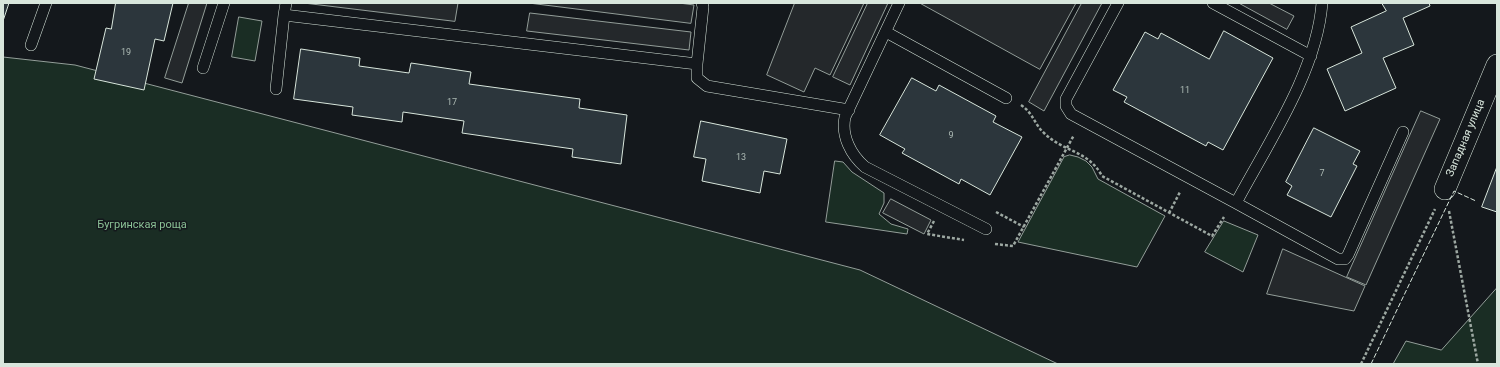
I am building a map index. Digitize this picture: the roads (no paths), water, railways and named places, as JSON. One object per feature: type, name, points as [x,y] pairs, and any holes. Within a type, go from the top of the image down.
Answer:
[{"type":"street","name":"Западная улица","points":[[1445,189],[1497,65]]},
{"type":"lane","points":[[31,45],[46,3]]},
{"type":"lane","points":[[203,68],[224,3]]},
{"type":"lane","points":[[276,89],[286,3]]},
{"type":"lane","points":[[702,3],[696,64],[697,78],[706,86],[849,110]]},
{"type":"lane","points":[[899,3],[844,123],[845,132],[855,159],[865,167],[986,229]]},
{"type":"lane","points":[[1118,3],[1066,99],[1066,106],[1071,114],[1338,259],[1344,259],[1348,255],[1403,132]]},
{"type":"lane","points":[[1213,3],[1311,56]]},
{"type":"lane","points":[[1235,202],[1304,78],[1321,23],[1322,3]]},
{"type":"lane","points":[[284,15],[696,64]]},
{"type":"lane","points":[[886,32],[1006,98]]},
{"type":"park label","name":"Бугринская роща","points":[[142,225]]}]
